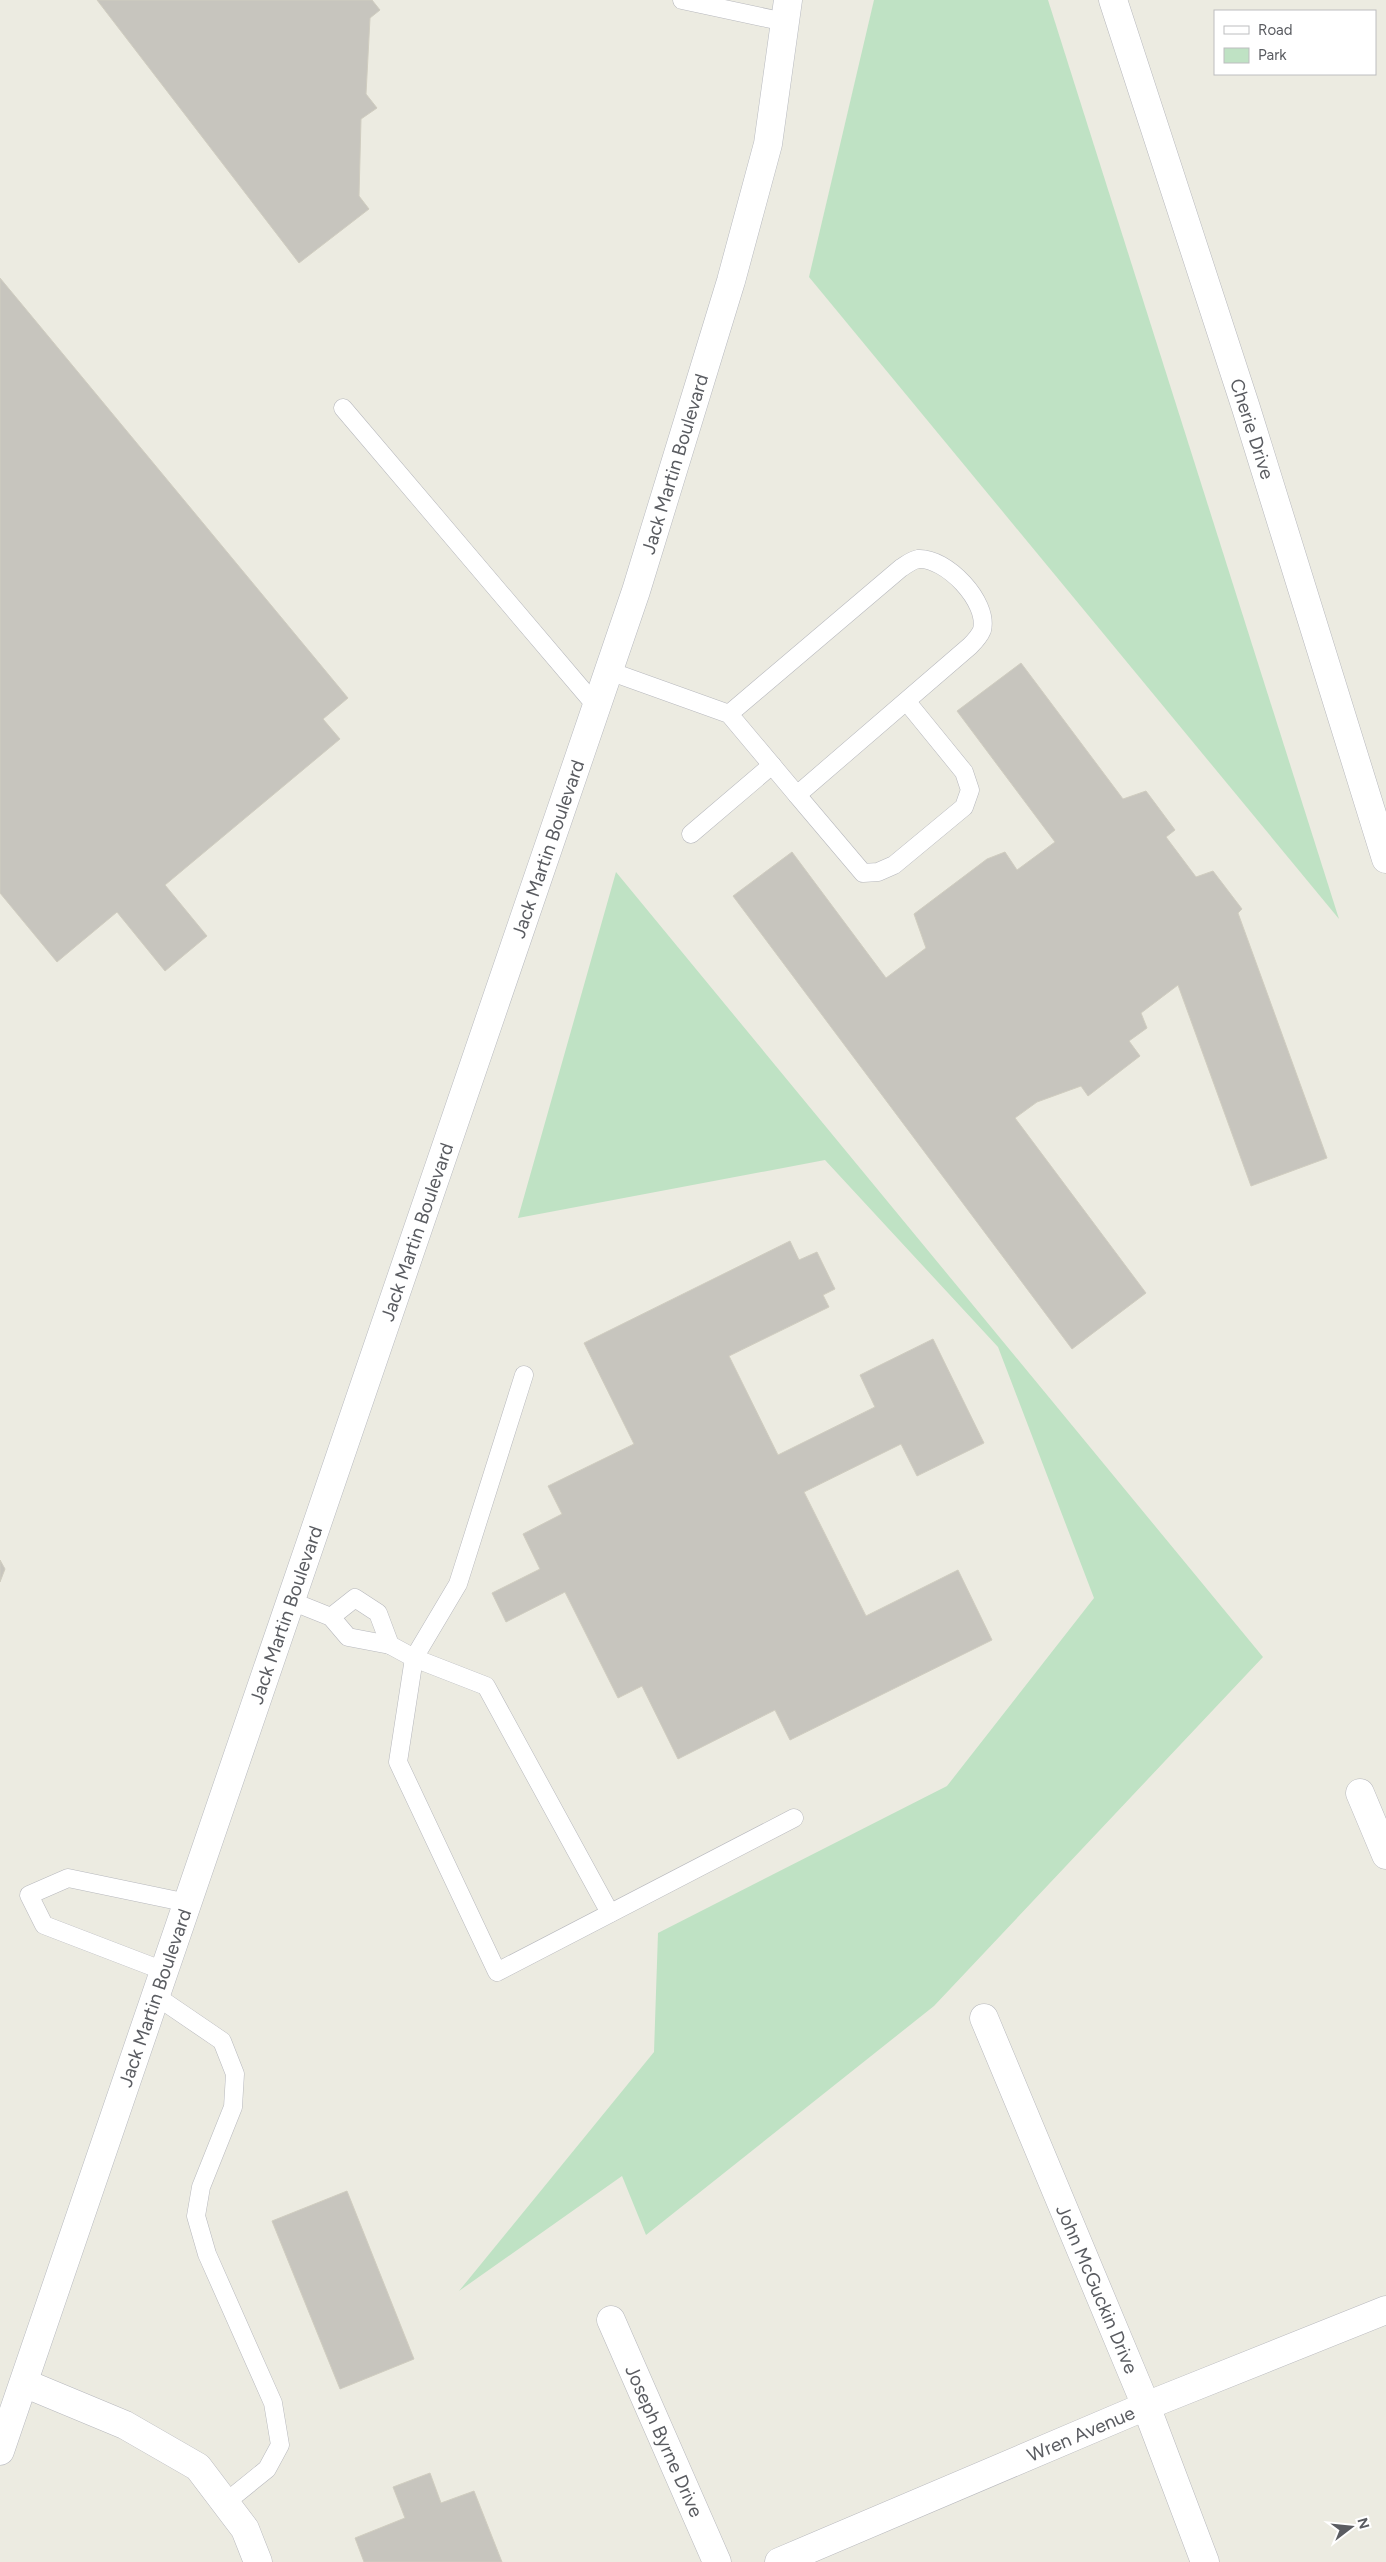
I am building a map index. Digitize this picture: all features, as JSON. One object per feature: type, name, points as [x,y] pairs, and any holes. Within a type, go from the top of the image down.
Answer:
[{"type":"street","name":"Cherie Drive","points":[[1113,0],[1243,399],[1386,859]]},
{"type":"street","name":"Jack Martin Boulevard","points":[[0,2452],[636,591],[731,282],[766,153],[786,11]]},
{"type":"street","points":[[1360,1793],[1386,1855]]},
{"type":"street","name":"John McGuckin Drive","points":[[984,2018],[1146,2406],[1205,2562]]},
{"type":"street","name":"Wren Avenue","points":[[778,2562],[1146,2406],[1386,2310]]},
{"type":"street","name":"Joseph Byrne Drive","points":[[611,2320],[717,2562]]},
{"type":"street","points":[[24,2383],[125,2425],[198,2467],[245,2529],[258,2562]]},
{"type":"lane","points":[[682,0],[786,11]]},
{"type":"lane","points":[[343,408],[596,707]]},
{"type":"lane","points":[[729,714],[901,568],[917,559],[934,561],[953,572],[968,589],[980,611],[982,630],[970,646],[907,702],[797,794]]},
{"type":"lane","points":[[609,671],[729,714],[863,873],[878,872],[894,865],[964,807],[970,790],[964,772],[907,702]]},
{"type":"lane","points":[[691,834],[772,765]]},
{"type":"lane","points":[[524,1374],[458,1584],[414,1658],[398,1762],[497,1972],[794,1818]]},
{"type":"lane","points":[[331,1617],[355,1598],[378,1613],[390,1645]]},
{"type":"lane","points":[[290,1601],[331,1617],[348,1637],[390,1645],[414,1658],[486,1686],[610,1913]]},
{"type":"lane","points":[[188,1903],[68,1878],[29,1895],[44,1925],[160,1983],[222,2041],[235,2074],[233,2107],[201,2187],[196,2216],[207,2254],[272,2403],[280,2445],[267,2470],[225,2503]]},
{"type":"green space","points":[[874,0],[1048,0],[1339,919],[809,277]]},
{"type":"green space","points":[[616,872],[1263,1657],[934,2006],[646,2235],[622,2176],[459,2291],[654,2052],[658,1933],[947,1786],[1094,1598],[998,1347],[825,1160],[518,1218]]},
{"type":"building","points":[[97,0],[372,0],[380,10],[370,18],[366,94],[377,108],[361,119],[359,196],[369,209],[299,263]]},
{"type":"building","points":[[0,278],[348,698],[323,719],[340,739],[165,885],[207,936],[165,971],[117,912],[57,962],[0,893]]},
{"type":"building","points":[[1021,663],[1123,799],[1146,791],[1175,830],[1166,837],[1196,877],[1213,871],[1242,909],[1238,913],[1327,1158],[1251,1186],[1178,985],[1141,1013],[1147,1028],[1129,1041],[1140,1056],[1088,1096],[1081,1086],[1037,1102],[1015,1118],[1146,1293],[1072,1349],[733,896],[792,852],[886,978],[926,948],[914,914],[987,859],[1005,852],[1017,870],[1055,842],[957,711]]},
{"type":"building","points":[[790,1241],[799,1260],[817,1252],[835,1289],[823,1295],[829,1307],[729,1356],[778,1455],[875,1407],[860,1375],[933,1339],[984,1443],[917,1476],[901,1444],[804,1492],[866,1616],[958,1570],[992,1640],[790,1740],[775,1710],[678,1759],[642,1686],[618,1698],[565,1592],[506,1622],[492,1593],[540,1569],[523,1534],[562,1514],[548,1486],[634,1444],[584,1343]]},
{"type":"building","points":[[0,1560],[5,1569],[0,1582]]},
{"type":"building","points":[[347,2191],[414,2359],[340,2389],[272,2221]]},
{"type":"building","points":[[430,2473],[441,2503],[474,2491],[502,2562],[364,2562],[355,2538],[405,2518],[393,2487]]}]
